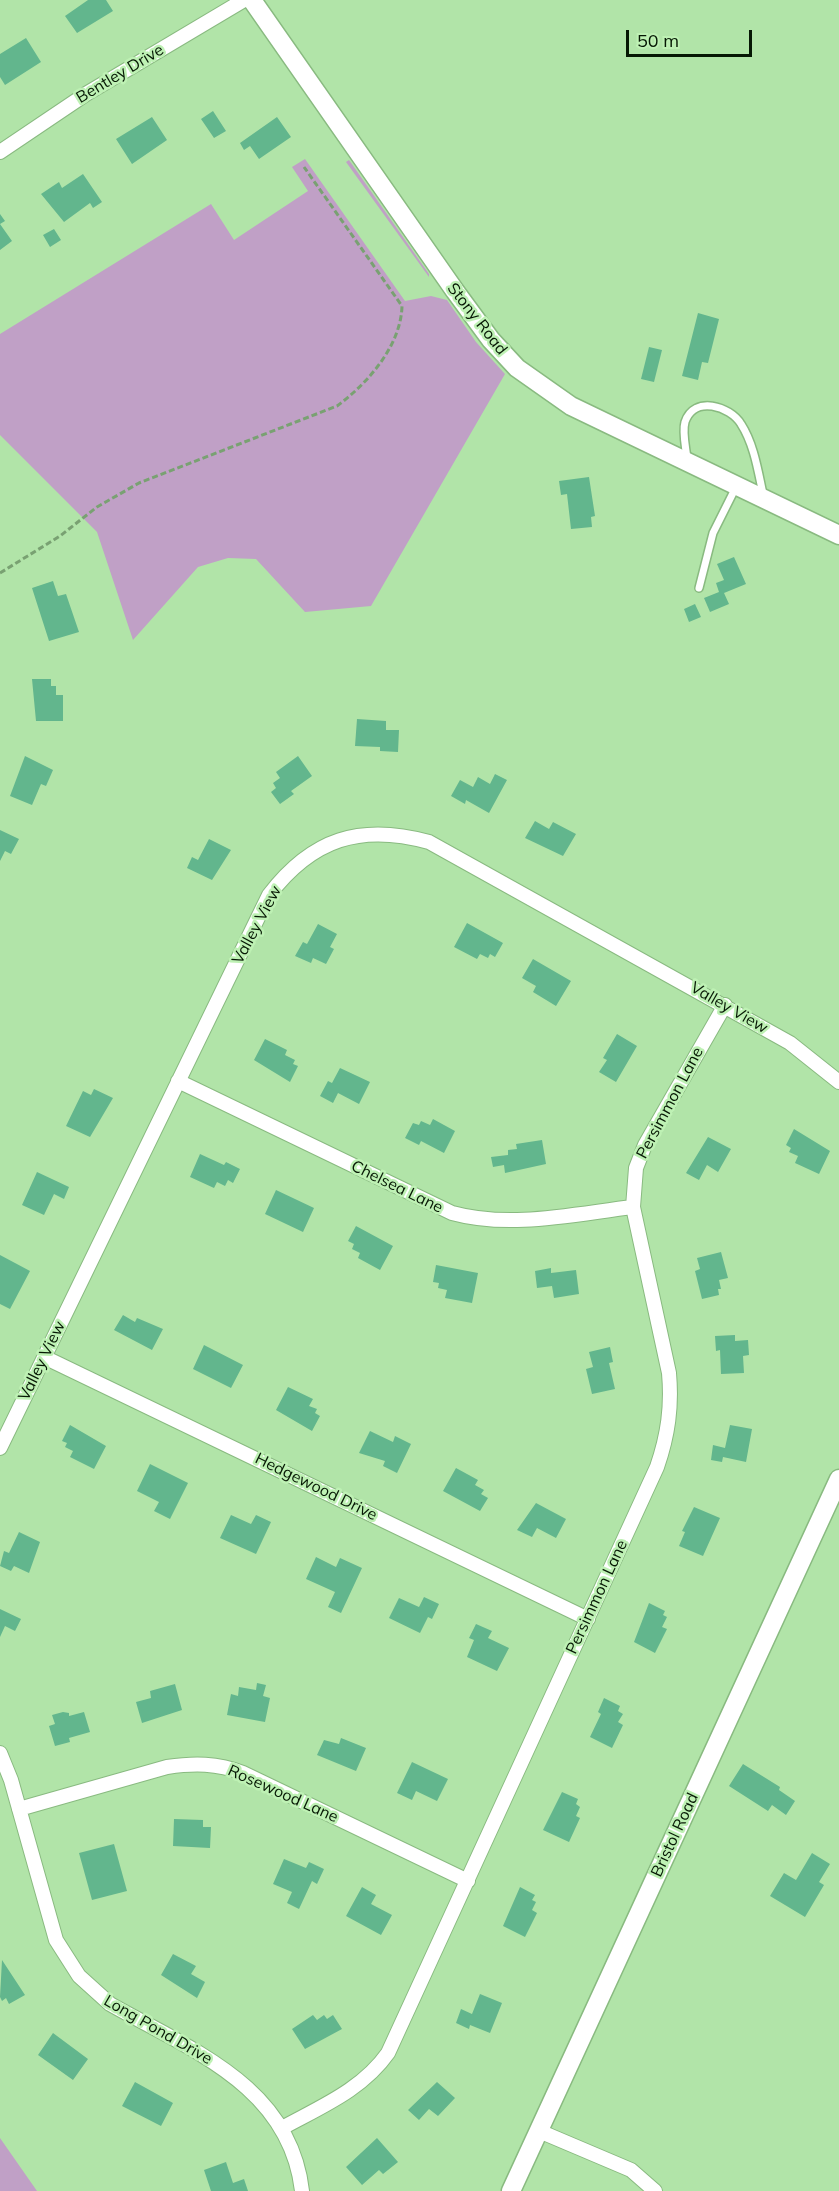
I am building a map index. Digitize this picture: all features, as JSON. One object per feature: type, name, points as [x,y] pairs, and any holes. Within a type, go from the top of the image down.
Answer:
[{"type":"street","name":"Bentley Drive","points":[[0,152],[86,94],[244,0]]},
{"type":"street","name":"Stony Road","points":[[252,0],[447,279],[504,355],[532,380],[572,406],[839,536]]},
{"type":"street","name":"Valley View","points":[[0,1448],[269,895],[285,873],[314,851],[348,837],[366,834],[402,835],[429,842],[790,1043],[839,1082]]},
{"type":"street","name":"Persimmon Lane","points":[[282,2128],[362,2083],[388,2053],[657,1467],[670,1421],[669,1373],[633,1207],[636,1168],[645,1145],[725,1005]]},
{"type":"street","name":"Chelsea Lane","points":[[178,1081],[460,1216],[476,1220],[504,1221],[633,1207]]},
{"type":"street","name":"Hedgewood Drive","points":[[44,1357],[588,1619]]},
{"type":"street","name":"Bristol Road","points":[[511,2191],[839,1479]]},
{"type":"street","name":"Long Pond Drive","points":[[0,1753],[19,1809],[52,1930],[66,1959],[79,1976],[110,2004],[235,2076],[267,2106],[282,2128],[292,2153],[302,2191]]},
{"type":"street","name":"Rosewood Lane","points":[[19,1809],[167,1767],[192,1763],[217,1765],[243,1773],[468,1881]]},
{"type":"street","points":[[539,2131],[631,2170],[655,2191]]},
{"type":"lane","points":[[687,461],[684,423],[689,415],[705,406],[718,405],[729,410],[741,423],[747,437],[764,499]]},
{"type":"lane","points":[[699,588],[713,533],[737,486]]},
{"type":"path","points":[[0,573],[60,536],[97,507],[139,483],[331,410],[350,396],[373,371],[395,335],[402,306],[304,166]]},
{"type":"shaded area","points":[[305,159],[405,301],[431,296],[447,300],[476,342],[505,374],[371,606],[305,612],[256,559],[228,558],[198,567],[133,640],[97,532],[0,435],[0,334],[211,204],[234,240],[308,191],[292,167]]},
{"type":"shaded area","points":[[349,160],[429,274],[429,277],[346,162]]},
{"type":"shaded area","points":[[0,2138],[37,2191],[0,2191]]},
{"type":"building","points":[[88,0],[106,0],[113,11],[77,33],[65,16]]},
{"type":"building","points":[[26,38],[41,62],[5,85],[0,77],[0,54]]},
{"type":"building","points":[[213,111],[226,131],[214,138],[201,119]]},
{"type":"building","points":[[152,117],[167,140],[132,164],[116,139]]},
{"type":"building","points":[[277,117],[291,137],[259,159],[250,146],[244,150],[240,143]]},
{"type":"building","points":[[83,174],[102,202],[93,208],[90,203],[64,222],[41,194],[59,182],[62,188]]},
{"type":"building","points":[[0,214],[5,221],[0,224]]},
{"type":"building","points":[[0,224],[12,241],[0,250]]},
{"type":"building","points":[[54,229],[61,240],[50,247],[43,235]]},
{"type":"building","points":[[698,313],[719,319],[708,363],[702,362],[698,380],[682,376]]},
{"type":"building","points":[[649,347],[662,350],[654,382],[641,379]]},
{"type":"building","points":[[589,477],[595,516],[591,517],[592,527],[571,529],[567,494],[561,495],[559,481]]},
{"type":"building","points":[[734,557],[746,584],[724,593],[729,604],[710,612],[704,598],[719,592],[716,583],[724,580],[717,564]]},
{"type":"building","points":[[53,581],[58,596],[66,594],[79,632],[49,641],[32,588]]},
{"type":"building","points":[[695,604],[701,617],[689,622],[684,609]]},
{"type":"building","points":[[32,679],[51,679],[51,686],[56,686],[56,695],[63,695],[63,721],[36,721]]},
{"type":"building","points":[[357,719],[386,721],[386,730],[399,730],[398,752],[380,751],[380,747],[355,746]]},
{"type":"building","points":[[25,756],[53,770],[46,786],[41,784],[32,805],[10,796]]},
{"type":"building","points":[[298,756],[312,776],[291,791],[294,794],[280,804],[271,792],[276,788],[273,783],[280,778],[276,772]]},
{"type":"building","points":[[495,774],[507,780],[489,813],[466,800],[465,804],[451,796],[460,780],[473,787],[478,777],[490,784]]},
{"type":"building","points":[[535,821],[549,829],[553,822],[576,834],[563,856],[525,838]]},
{"type":"building","points":[[0,830],[19,839],[11,854],[5,851],[0,861]]},
{"type":"building","points":[[209,839],[231,850],[212,880],[187,868],[192,857],[198,860]]},
{"type":"building","points":[[467,923],[503,943],[495,957],[490,954],[488,958],[480,954],[477,959],[454,947]]},
{"type":"building","points":[[318,924],[337,934],[330,947],[334,949],[326,964],[313,958],[311,963],[295,956],[303,942],[307,944]]},
{"type":"building","points":[[533,959],[571,981],[556,1006],[533,992],[536,986],[522,978]]},
{"type":"building","points":[[617,1034],[637,1046],[616,1082],[599,1072],[607,1060],[603,1058]]},
{"type":"building","points":[[265,1039],[287,1050],[285,1055],[295,1060],[293,1064],[298,1066],[290,1082],[254,1060]]},
{"type":"building","points":[[340,1068],[370,1082],[359,1104],[338,1093],[333,1103],[320,1096],[328,1081],[332,1083]]},
{"type":"building","points":[[94,1089],[113,1098],[90,1137],[66,1126],[83,1091],[91,1095]]},
{"type":"building","points":[[433,1119],[455,1131],[444,1153],[421,1141],[419,1145],[405,1138],[413,1123],[419,1125],[421,1121],[430,1125]]},
{"type":"building","points":[[794,1129],[830,1151],[819,1174],[795,1163],[798,1156],[789,1152],[791,1148],[786,1145]]},
{"type":"building","points":[[708,1137],[731,1149],[718,1172],[707,1165],[699,1180],[686,1173]]},
{"type":"building","points":[[542,1140],[546,1164],[505,1173],[504,1165],[493,1167],[491,1157],[508,1155],[508,1150],[517,1149],[516,1144]]},
{"type":"building","points":[[200,1154],[224,1165],[226,1162],[240,1169],[233,1183],[228,1180],[225,1186],[217,1182],[214,1188],[190,1177]]},
{"type":"building","points":[[37,1172],[69,1187],[64,1199],[54,1194],[44,1215],[22,1205]]},
{"type":"building","points":[[276,1190],[314,1208],[303,1232],[265,1214]]},
{"type":"building","points":[[356,1226],[393,1246],[380,1270],[358,1258],[360,1253],[352,1249],[354,1244],[348,1241]]},
{"type":"building","points":[[721,1252],[728,1278],[719,1280],[721,1289],[718,1289],[719,1295],[702,1299],[695,1271],[700,1269],[697,1258]]},
{"type":"building","points":[[0,1255],[30,1271],[10,1309],[0,1304]]},
{"type":"building","points":[[436,1265],[478,1273],[472,1303],[445,1298],[447,1290],[438,1288],[439,1283],[433,1282]]},
{"type":"building","points":[[551,1268],[551,1273],[576,1270],[579,1294],[554,1298],[552,1286],[537,1288],[535,1271]]},
{"type":"building","points":[[123,1315],[135,1322],[137,1318],[163,1329],[152,1350],[114,1330]]},
{"type":"building","points":[[735,1335],[735,1341],[748,1340],[749,1355],[743,1356],[744,1373],[721,1374],[720,1350],[716,1351],[715,1336]]},
{"type":"building","points":[[204,1345],[243,1365],[231,1388],[193,1369]]},
{"type":"building","points":[[610,1347],[613,1362],[609,1363],[615,1389],[592,1394],[586,1369],[593,1367],[589,1352]]},
{"type":"building","points":[[288,1387],[313,1399],[309,1406],[317,1409],[315,1413],[320,1416],[312,1431],[276,1410]]},
{"type":"building","points":[[70,1425],[106,1446],[94,1469],[70,1457],[73,1451],[65,1447],[67,1443],[62,1441]]},
{"type":"building","points":[[730,1425],[752,1429],[746,1462],[723,1457],[722,1462],[711,1460],[713,1445],[725,1448]]},
{"type":"building","points":[[370,1431],[393,1442],[395,1436],[411,1444],[397,1473],[383,1466],[385,1461],[359,1453]]},
{"type":"building","points":[[150,1464],[188,1483],[170,1519],[154,1511],[159,1502],[137,1491]]},
{"type":"building","points":[[456,1468],[478,1480],[475,1485],[484,1490],[481,1494],[488,1498],[480,1511],[443,1491]]},
{"type":"building","points":[[536,1503],[566,1519],[556,1538],[537,1528],[532,1537],[517,1530]]},
{"type":"building","points":[[694,1507],[720,1518],[703,1556],[679,1546],[685,1532],[682,1531]]},
{"type":"building","points":[[231,1515],[251,1524],[256,1515],[271,1522],[256,1554],[220,1538]]},
{"type":"building","points":[[19,1532],[40,1542],[29,1573],[14,1566],[11,1571],[0,1566],[4,1551],[9,1553]]},
{"type":"building","points":[[316,1557],[336,1567],[340,1558],[362,1568],[341,1613],[328,1607],[335,1592],[306,1579]]},
{"type":"building","points":[[424,1597],[439,1604],[432,1619],[428,1617],[420,1633],[389,1618],[399,1598],[419,1607]]},
{"type":"building","points":[[649,1603],[665,1611],[663,1615],[667,1617],[662,1627],[667,1629],[655,1653],[634,1642]]},
{"type":"building","points":[[0,1609],[21,1619],[15,1631],[5,1626],[0,1637]]},
{"type":"building","points":[[476,1624],[492,1631],[488,1638],[509,1648],[497,1671],[467,1657],[474,1640],[469,1638]]},
{"type":"building","points":[[257,1683],[266,1685],[263,1696],[270,1698],[265,1722],[227,1715],[231,1694],[238,1696],[239,1687],[256,1690]]},
{"type":"building","points":[[175,1684],[182,1710],[142,1723],[136,1702],[151,1698],[150,1691]]},
{"type":"building","points":[[604,1698],[620,1706],[618,1711],[623,1714],[618,1722],[623,1725],[612,1748],[590,1737],[601,1714],[598,1712]]},
{"type":"building","points":[[84,1712],[90,1732],[69,1738],[70,1742],[55,1746],[49,1726],[55,1724],[52,1715],[69,1713],[69,1716]]},
{"type":"building","points":[[341,1738],[366,1748],[356,1771],[317,1755],[324,1740],[339,1744]]},
{"type":"building","points":[[412,1762],[448,1779],[437,1801],[416,1791],[412,1800],[397,1793]]},
{"type":"building","points":[[743,1764],[780,1787],[779,1790],[795,1801],[786,1815],[772,1805],[768,1811],[729,1786]]},
{"type":"building","points":[[562,1792],[578,1799],[576,1804],[580,1807],[576,1816],[580,1818],[569,1842],[543,1830]]},
{"type":"building","points":[[174,1819],[203,1820],[203,1827],[211,1827],[210,1848],[173,1846]]},
{"type":"building","points":[[114,1844],[127,1891],[92,1900],[79,1853]]},
{"type":"building","points":[[812,1853],[830,1864],[819,1882],[824,1885],[805,1917],[770,1896],[784,1873],[796,1880]]},
{"type":"building","points":[[284,1859],[306,1868],[309,1862],[324,1869],[317,1884],[312,1881],[299,1909],[287,1903],[292,1892],[273,1884]]},
{"type":"building","points":[[362,1887],[376,1895],[371,1904],[392,1915],[381,1935],[346,1916]]},
{"type":"building","points":[[520,1887],[535,1895],[532,1900],[536,1902],[532,1910],[537,1913],[525,1937],[503,1926]]},
{"type":"building","points":[[173,1954],[196,1966],[191,1974],[205,1982],[197,1998],[161,1975]]},
{"type":"building","points":[[2,1960],[25,1995],[9,2004],[6,1998],[2,2001],[0,1997]]},
{"type":"building","points":[[480,1994],[502,2003],[490,2033],[470,2025],[469,2029],[456,2023],[461,2009],[472,2014]]},
{"type":"building","points":[[313,2015],[317,2020],[324,2015],[327,2019],[333,2015],[342,2029],[305,2049],[292,2029]]},
{"type":"building","points":[[53,2033],[88,2059],[73,2080],[38,2055]]},
{"type":"building","points":[[135,2082],[173,2103],[161,2126],[122,2106]]},
{"type":"building","points":[[437,2082],[455,2098],[438,2116],[429,2109],[419,2120],[408,2110]]},
{"type":"building","points":[[377,2138],[398,2162],[383,2174],[379,2170],[362,2185],[346,2167]]},
{"type":"building","points":[[226,2162],[233,2183],[244,2179],[248,2191],[211,2191],[204,2170]]}]
